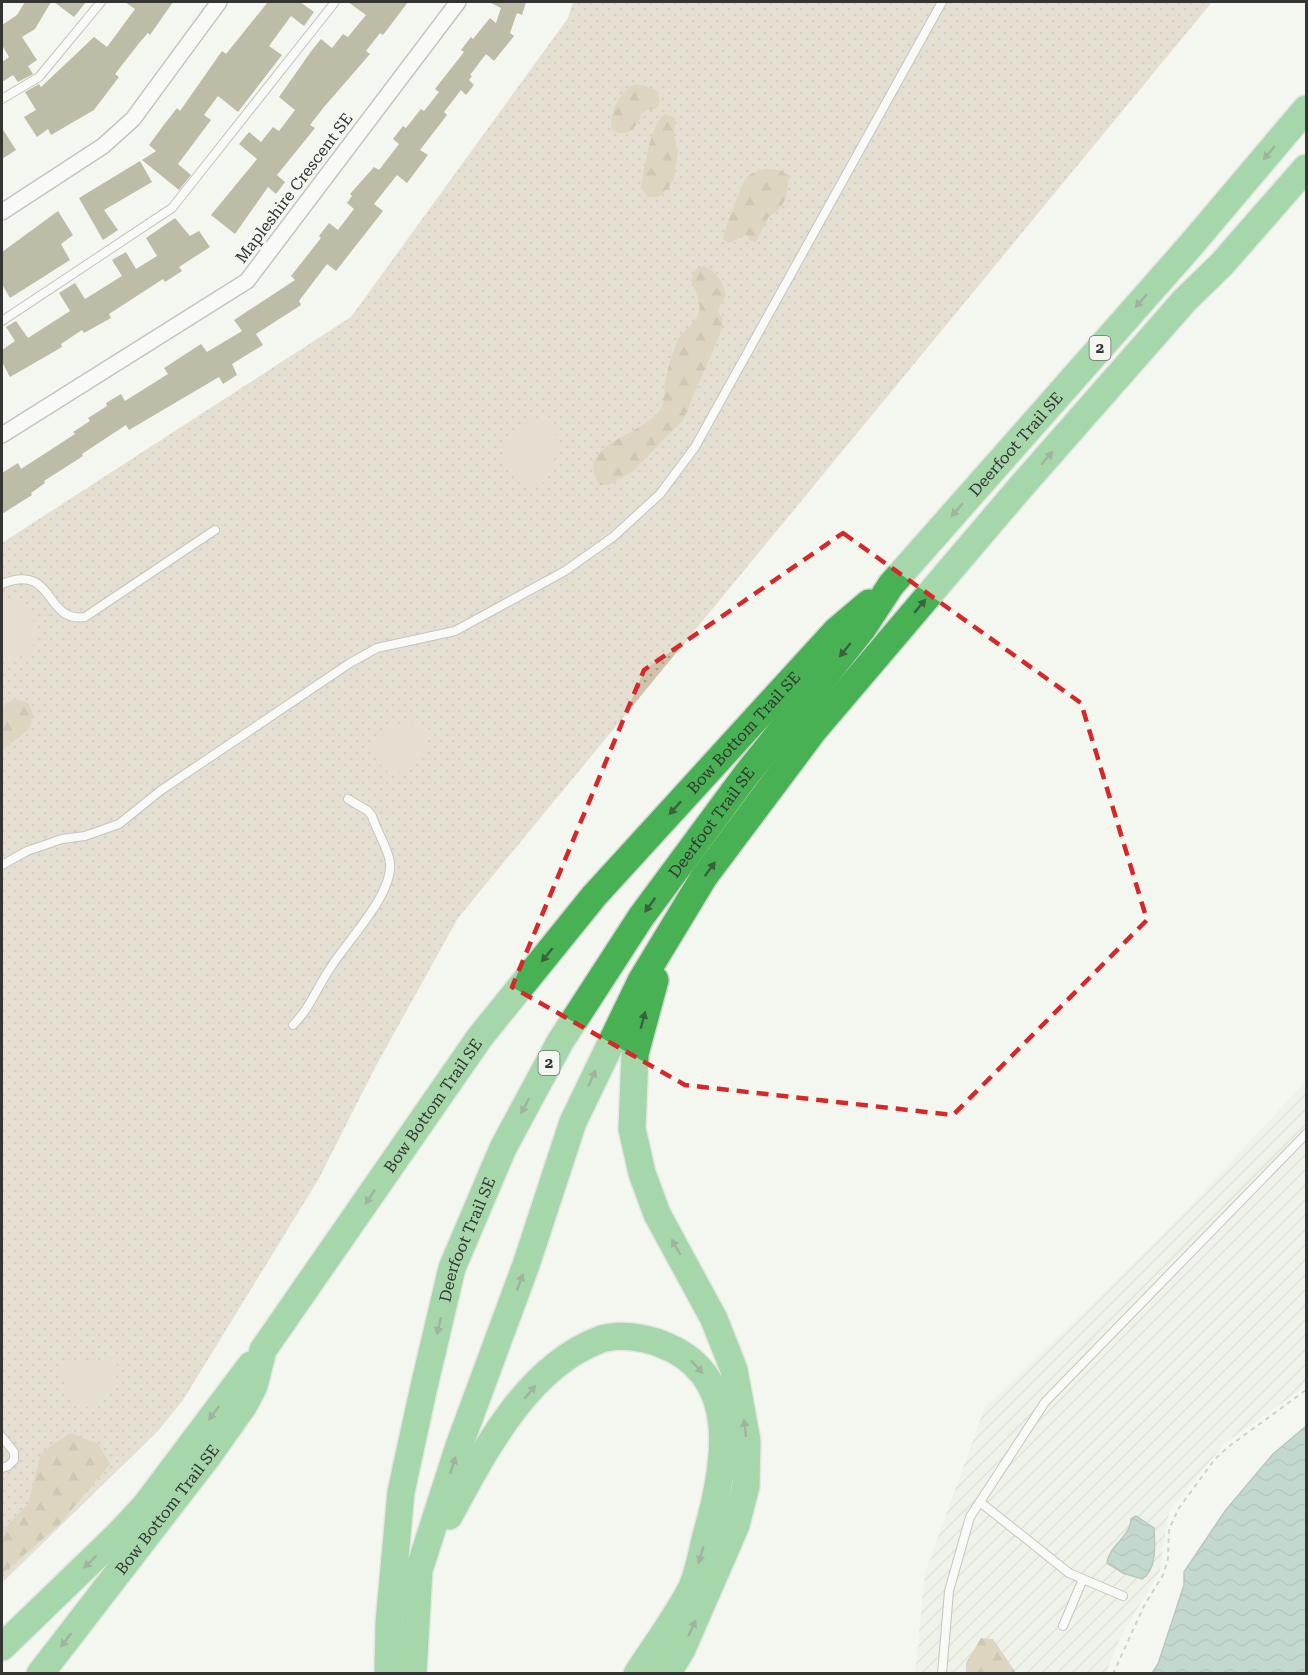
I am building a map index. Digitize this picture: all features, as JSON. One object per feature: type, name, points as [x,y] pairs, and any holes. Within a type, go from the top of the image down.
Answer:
[{"type":"highway","name":"Deerfoot Trail SE","points":[[413,1674],[402,1623],[401,1492],[452,1268],[503,1148],[560,1042],[642,917],[746,775],[863,628],[891,585],[1191,245],[1306,109]]},
{"type":"highway","name":"Deerfoot Trail SE","points":[[388,1674],[459,1446],[526,1264],[573,1122],[618,1023],[668,936],[704,877],[814,730],[1043,462],[1306,168]]},
{"type":"highway","name":"Bow Bottom Trail SE","points":[[40,1674],[208,1456],[244,1405],[254,1386],[263,1350],[480,1037],[587,905],[836,631],[891,585]]},
{"type":"highway","points":[[667,1674],[682,1649],[736,1525],[746,1486],[747,1441],[734,1370],[714,1319],[657,1214],[642,1173],[632,1129],[635,1054],[642,1022],[668,936]]},
{"type":"highway","points":[[419,1570],[492,1437],[544,1374],[600,1339],[627,1336],[651,1340],[675,1349],[700,1368],[714,1389],[723,1441],[717,1498],[692,1588],[637,1674]]},
{"type":"highway","points":[[2,1647],[145,1506],[263,1350]]},
{"type":"street","points":[[2,212],[103,146],[133,119],[219,2]]},
{"type":"street","name":"Mapleshire Crescent SE","points":[[2,435],[247,281],[458,2]]},
{"type":"lane","points":[[2,99],[39,77],[101,2]]},
{"type":"lane","points":[[2,321],[172,208],[335,2]]},
{"type":"lane","points":[[2,865],[27,851],[62,839],[85,836],[119,824],[160,791],[350,663],[377,648],[455,631],[565,571],[613,537],[652,501],[695,447],[942,2]]},
{"type":"lane","points":[[2,584],[22,576],[35,581],[66,615],[76,618],[85,617],[215,530]]},
{"type":"lane","points":[[293,1025],[312,1003],[331,967],[376,903],[389,873],[388,856],[372,816],[348,799]]},
{"type":"lane","points":[[942,1674],[949,1591],[970,1517],[1045,1402],[1306,1134]]},
{"type":"lane","points":[[2,1437],[14,1452],[14,1460],[2,1468]]},
{"type":"lane","points":[[980,1502],[1069,1573],[1123,1596]]},
{"type":"lane","points":[[1063,1626],[1083,1579]]},
{"type":"path","points":[[1113,1674],[1144,1606],[1163,1575],[1168,1558],[1169,1529],[1179,1508],[1215,1459],[1306,1390]]},
{"type":"highlighted area","points":[[843,533],[1081,703],[1147,920],[953,1115],[685,1085],[512,987],[644,670]]},
{"type":"shaded area","points":[[573,2],[1212,2],[458,918],[377,1064],[318,1180],[183,1400],[158,1431],[2,1583],[2,543],[351,317],[568,18]]},
{"type":"shaded area","points":[[540,419],[548,421],[555,428],[557,453],[543,483],[531,486],[518,480],[509,472],[505,462],[505,451],[508,440],[516,430],[526,423]]},
{"type":"shaded area","points":[[3,596],[26,609],[35,625],[36,633],[35,642],[28,652],[2,661]]},
{"type":"shaded area","points":[[410,722],[422,726],[426,742],[423,750],[419,757],[405,769],[389,773],[377,761],[369,745],[386,729]]},
{"type":"shaded area","points":[[1306,1081],[1306,1380],[1299,1391],[1225,1443],[1172,1507],[1167,1521],[1160,1571],[1120,1638],[1106,1673],[915,1674],[925,1573],[985,1407],[1160,1238]]},
{"type":"shaded area","points":[[112,1358],[116,1362],[117,1374],[112,1388],[99,1403],[80,1408],[58,1372],[60,1362],[69,1359],[88,1364]]},
{"type":"green space","points":[[636,84],[655,89],[659,104],[656,109],[647,110],[641,114],[637,124],[630,131],[616,132],[611,128],[614,108],[621,96]]},
{"type":"green space","points":[[664,114],[675,118],[674,136],[678,152],[674,179],[668,189],[658,197],[648,197],[641,188],[646,159],[651,138]]},
{"type":"green space","points":[[766,169],[780,170],[789,176],[786,198],[780,208],[768,218],[756,242],[749,240],[746,235],[729,243],[723,239],[724,234],[745,180],[751,174]]},
{"type":"green space","points":[[704,266],[716,274],[723,285],[726,295],[717,311],[723,319],[720,334],[683,420],[634,470],[609,485],[600,485],[594,471],[595,459],[603,449],[654,416],[662,406],[669,363],[674,349],[678,340],[696,319],[699,311],[698,297],[691,280],[696,269]]},
{"type":"green space","points":[[15,699],[28,703],[33,714],[29,729],[2,751],[2,706]]},
{"type":"green space","points":[[70,1433],[98,1444],[110,1464],[59,1525],[2,1574],[2,1531],[28,1504],[41,1453]]},
{"type":"green space","points":[[981,1638],[993,1639],[1016,1673],[966,1673],[966,1663]]},
{"type":"water","points":[[1306,1426],[1306,1673],[1152,1673],[1158,1664],[1184,1585],[1184,1572],[1225,1511],[1273,1454]]},
{"type":"water","points":[[1136,1516],[1154,1528],[1153,1563],[1147,1575],[1142,1579],[1123,1573],[1107,1563],[1111,1551],[1127,1531],[1131,1519]]},
{"type":"building","points":[[25,2],[51,2],[35,29],[22,37],[37,60],[28,66],[33,74],[18,82],[13,75],[2,82],[2,62],[9,57],[2,45],[2,25],[17,15]]},
{"type":"building","points":[[54,2],[86,2],[74,17]]},
{"type":"building","points":[[125,2],[173,2],[150,35],[148,33],[115,74],[119,77],[94,110],[51,135],[48,129],[37,137],[24,117],[36,110],[25,92],[39,84],[41,87],[94,37],[107,47],[135,9]]},
{"type":"building","points":[[268,2],[300,2],[314,12],[304,26],[291,16],[269,46],[282,55],[238,112],[218,96],[204,115],[211,120],[178,164],[191,175],[179,190],[142,160],[156,151],[149,145],[177,108],[180,111],[222,51],[226,54]]},
{"type":"building","points":[[348,2],[408,2],[383,35],[380,33],[366,51],[370,54],[310,125],[315,128],[277,175],[285,182],[276,194],[268,187],[235,234],[211,215],[257,159],[239,144],[249,132],[261,142],[273,127],[279,131],[295,110],[279,97],[312,50],[321,39],[332,48],[343,34],[348,37],[366,15]]},
{"type":"building","points":[[489,2],[526,2],[522,15],[517,13],[510,33],[514,36],[494,61],[486,54],[470,75],[472,76],[469,80],[474,85],[466,95],[461,90],[444,112],[447,115],[420,150],[428,155],[407,183],[397,175],[374,204],[383,211],[336,271],[327,264],[299,301],[301,305],[256,334],[263,345],[232,364],[237,375],[223,384],[219,377],[129,430],[126,425],[44,481],[45,483],[31,493],[32,495],[2,514],[2,473],[18,463],[21,469],[75,434],[73,432],[90,421],[88,418],[121,394],[125,401],[168,374],[164,368],[201,344],[207,352],[242,331],[234,320],[295,280],[291,276],[321,238],[319,236],[329,223],[338,230],[354,209],[347,203],[352,196],[350,194],[374,167],[379,170],[399,144],[393,139],[403,126],[406,128],[421,109],[424,111],[439,92],[435,89],[464,52],[461,50],[471,37],[473,39],[490,18],[496,23],[501,8]]},
{"type":"building","points":[[2,128],[16,150],[2,159]]},
{"type":"building","points":[[140,161],[152,182],[104,210],[118,230],[103,240],[79,198]]},
{"type":"building","points":[[58,211],[73,235],[61,244],[70,260],[10,298],[2,284],[2,252]]},
{"type":"building","points":[[175,218],[190,236],[199,231],[210,247],[179,267],[182,271],[165,282],[163,279],[109,314],[111,318],[84,333],[82,330],[61,344],[62,347],[10,377],[2,362],[2,350],[15,341],[6,327],[16,321],[28,338],[70,311],[59,293],[75,283],[85,299],[122,276],[112,260],[126,252],[136,269],[157,256],[146,238]]}]
